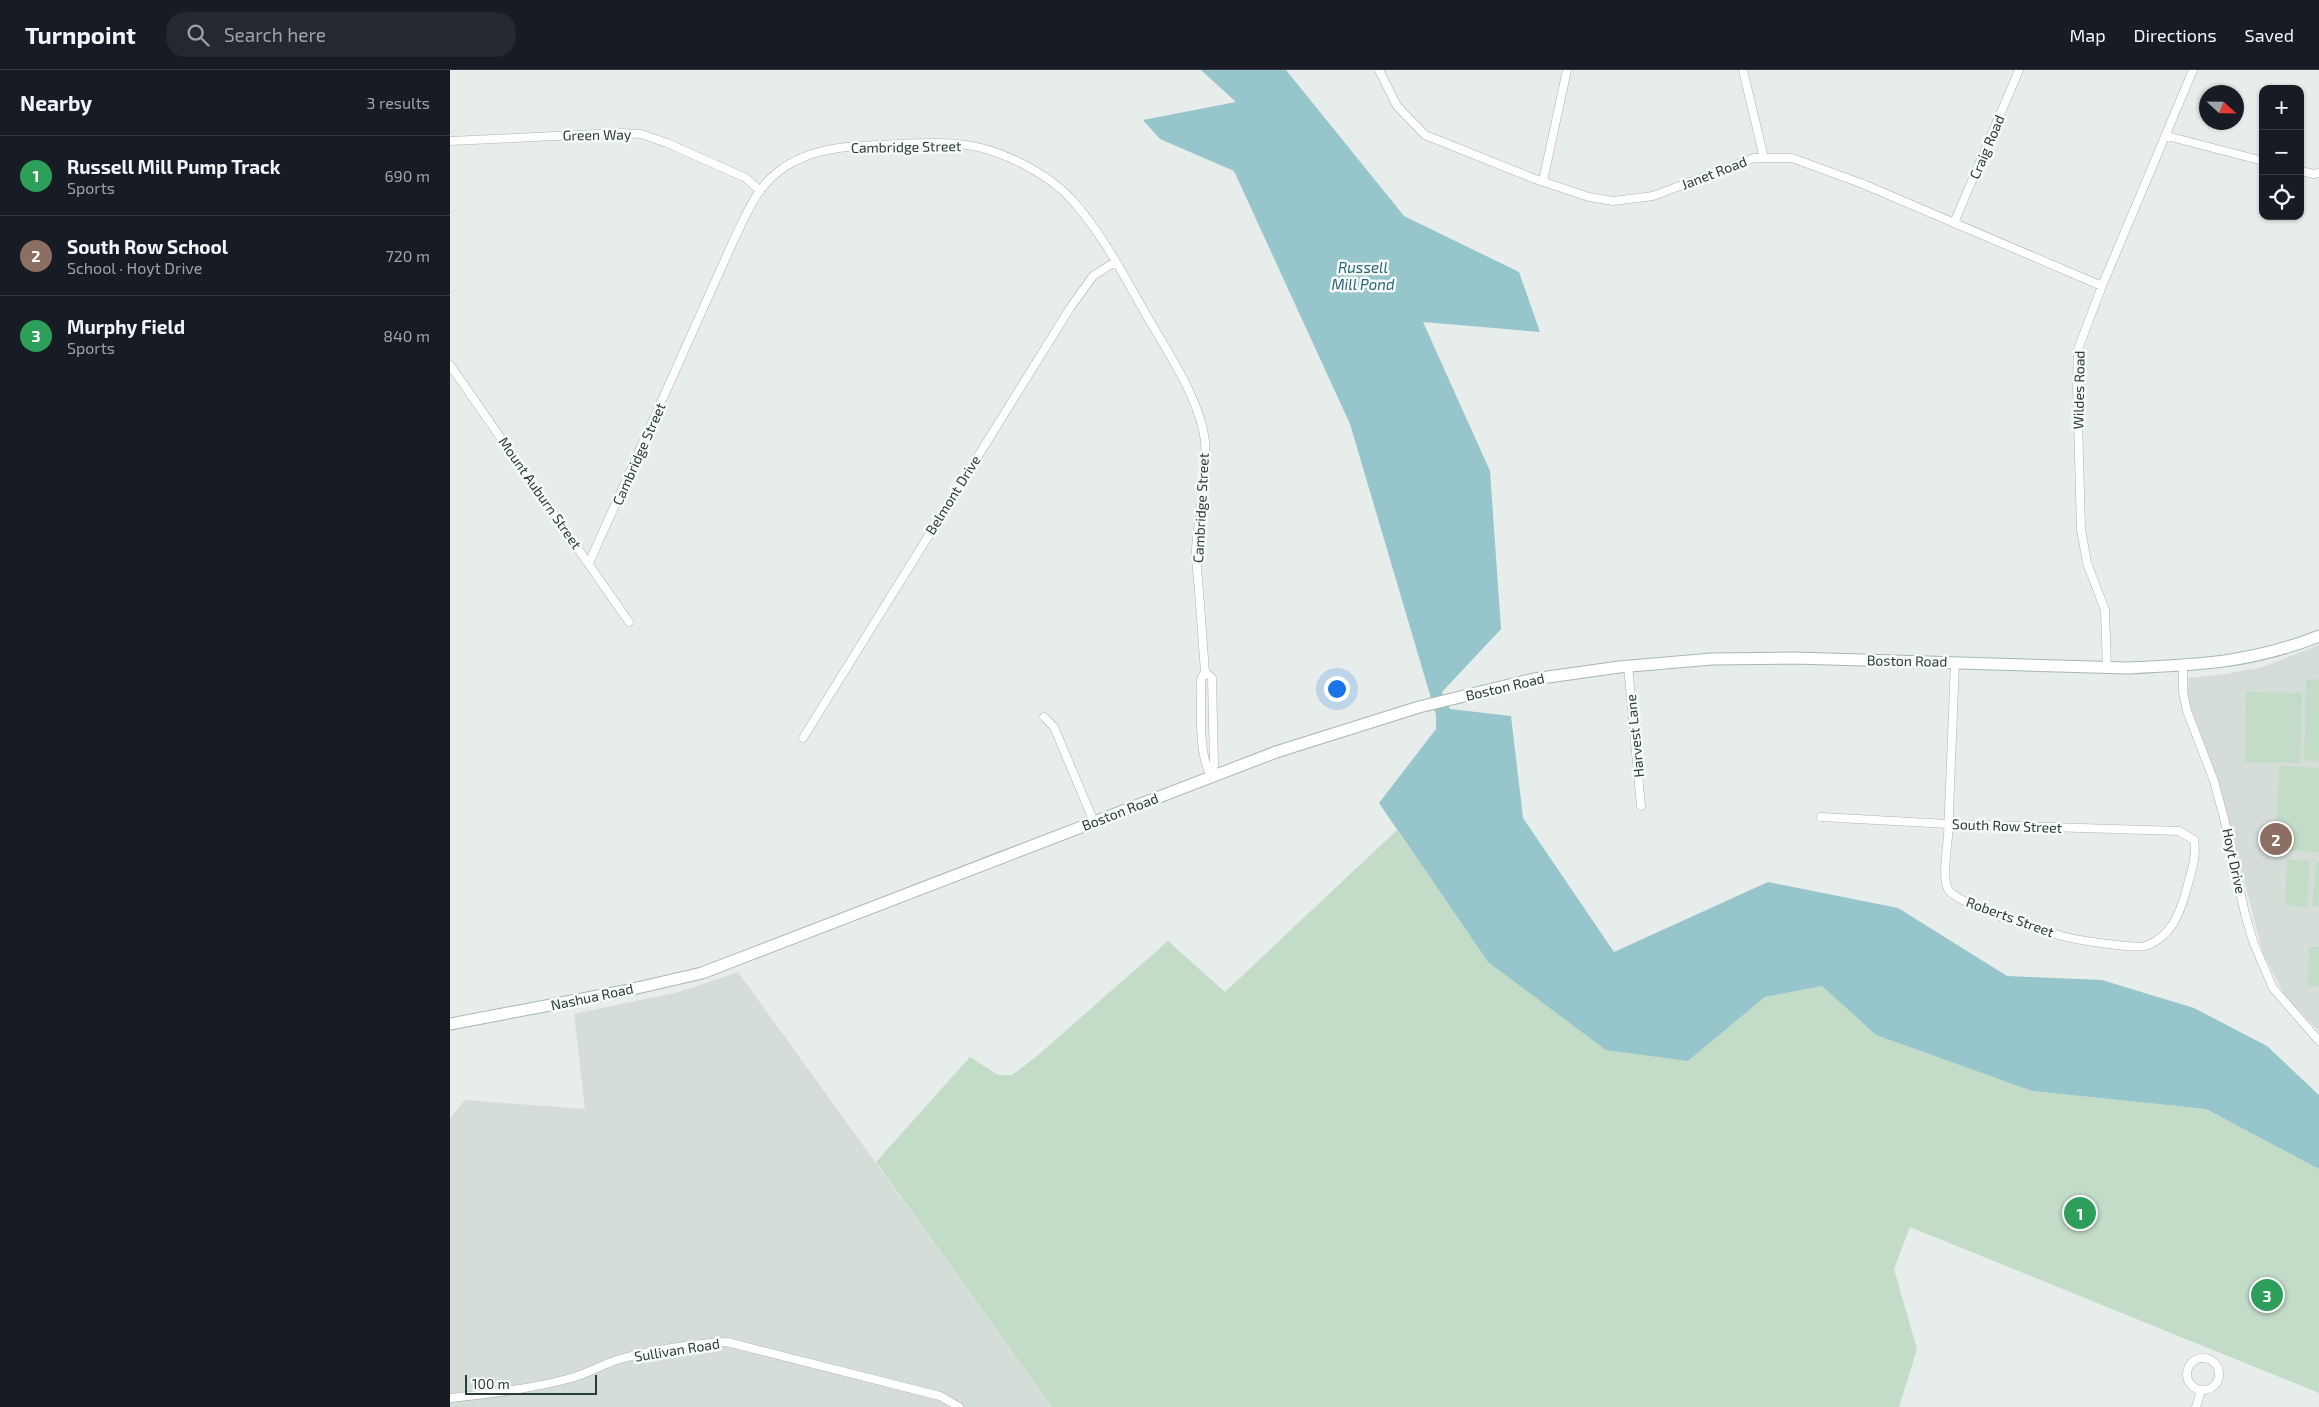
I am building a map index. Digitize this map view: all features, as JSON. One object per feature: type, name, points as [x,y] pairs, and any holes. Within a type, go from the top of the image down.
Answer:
[{"type":"main road","name":"Boston Road","points":[[732,962],[1276,752],[1337,731],[1432,704],[1534,679],[1628,666],[1712,659],[1796,658],[2107,668],[2183,666],[2240,660],[2268,654],[2319,636]]},
{"type":"main road","name":"Nashua Road","points":[[450,1024],[624,991],[702,973],[732,962]]},
{"type":"street","name":"Janet Road","points":[[1379,70],[1397,106],[1425,135],[1543,182],[1590,197],[1623,200],[1653,196],[1754,158],[1792,158],[1825,168],[2102,286]]},
{"type":"street","points":[[1543,182],[1567,70]]},
{"type":"street","points":[[1743,70],[1764,158]]},
{"type":"street","name":"Craig Road","points":[[1954,223],[2019,70]]},
{"type":"street","name":"Wildes Road","points":[[2107,668],[2105,610],[2086,563],[2080,529],[2078,349],[2102,286],[2167,136],[2193,70]]},
{"type":"street","name":"Green Way","points":[[450,141],[618,133],[641,134],[667,143],[746,178],[760,191]]},
{"type":"street","points":[[2167,136],[2259,160]]},
{"type":"street","name":"Cambridge Street","points":[[589,563],[736,235],[760,191],[787,165],[815,152],[853,146],[958,144],[990,150],[1017,161],[1046,178],[1072,200],[1115,262],[1174,362],[1195,406],[1205,440],[1205,466],[1196,552],[1205,672],[1201,678],[1203,737],[1205,765],[1211,777]]},
{"type":"street","points":[[2304,172],[2319,173]]},
{"type":"street","name":"Belmont Drive","points":[[803,738],[1070,308],[1093,276],[1115,262]]},
{"type":"street","name":"Mount Auburn Street","points":[[450,365],[629,622]]},
{"type":"street","name":"Roberts Street","points":[[1955,662],[1946,877],[1948,889],[1955,896],[1997,915],[2068,938],[2142,947],[2156,941],[2172,927],[2180,913],[2196,852],[2192,839]]},
{"type":"street","name":"Harvest Lane","points":[[1628,666],[1641,806]]},
{"type":"street","name":"Hoyt Drive","points":[[2183,666],[2183,692],[2187,711],[2214,781],[2245,914],[2254,944],[2273,988],[2319,1041]]},
{"type":"street","points":[[1044,717],[1054,727],[1094,822]]},
{"type":"street","name":"South Row Street","points":[[1820,817],[1948,824],[2179,831],[2192,839]]},
{"type":"street","name":"Sullivan Road","points":[[450,1398],[507,1392],[539,1386],[573,1378],[618,1360],[706,1343],[727,1342],[940,1396],[960,1407]]},
{"type":"street","points":[[2204,1358],[2215,1363],[2219,1376],[2214,1386],[2201,1391],[2188,1383],[2187,1371],[2193,1360],[2204,1358]]},
{"type":"street","points":[[2196,1407],[2201,1391]]},
{"type":"shaded area","points":[[2319,645],[2319,1032],[2284,994],[2263,953],[2217,777],[2187,700],[2189,678],[2263,667]]},
{"type":"shaded area","points":[[738,972],[1052,1407],[450,1407],[450,1119],[465,1100],[585,1109],[574,1014],[679,992]]},
{"type":"green space","points":[[2306,679],[2319,680],[2319,762],[2304,761]]},
{"type":"green space","points":[[2246,692],[2302,693],[2300,763],[2245,762]]},
{"type":"green space","points":[[2279,766],[2319,768],[2319,852],[2275,850]]},
{"type":"green space","points":[[1397,830],[1488,962],[1688,1061],[1765,997],[1822,986],[1876,1035],[2032,1091],[2206,1109],[2319,1169],[2319,1393],[1910,1227],[1894,1269],[1917,1349],[1899,1407],[1052,1407],[876,1162],[970,1057],[998,1075],[1012,1075],[1037,1056],[1168,941],[1225,992]]},
{"type":"green space","points":[[2287,860],[2310,861],[2307,907],[2285,905]]},
{"type":"green space","points":[[2316,862],[2319,862],[2319,906],[2312,906]]},
{"type":"green space","points":[[2309,947],[2319,947],[2319,986],[2308,986]]},
{"type":"water","name":"Russell Mill Pond","points":[[1201,70],[1286,70],[1404,216],[1519,272],[1540,332],[1423,322],[1490,471],[1501,629],[1442,692],[1450,709],[1511,716],[1523,818],[1614,952],[1768,882],[1898,908],[2007,976],[2102,980],[2194,1008],[2267,1046],[2319,1095],[2319,1169],[2206,1109],[2032,1091],[1876,1035],[1822,986],[1765,997],[1688,1061],[1606,1050],[1488,962],[1379,803],[1436,729],[1436,715],[1350,424],[1234,171],[1160,139],[1143,120],[1236,102]]},
{"type":"place","name":"South Row School","points":[[2276,839]]},
{"type":"place","name":"Russell Mill Pump Track","points":[[2080,1213]]},
{"type":"place","name":"Murphy Field","points":[[2267,1295]]}]
